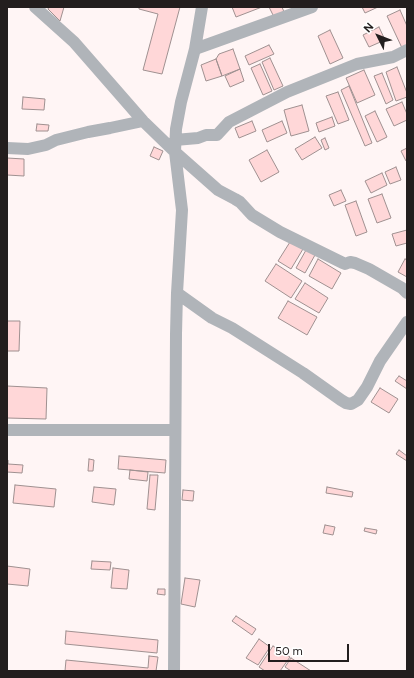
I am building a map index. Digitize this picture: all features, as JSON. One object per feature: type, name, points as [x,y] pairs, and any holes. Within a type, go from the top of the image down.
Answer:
[{"type":"street","points":[[34,7],[74,42],[143,121],[175,146],[218,190],[235,198],[252,215],[296,241],[343,264],[350,262],[369,269],[402,288],[407,293]]},
{"type":"street","points":[[174,671],[177,293],[182,210],[175,146],[176,129],[181,102],[195,49],[202,7]]},
{"type":"street","points":[[195,49],[312,7]]},
{"type":"street","points":[[175,146],[206,135],[218,135],[229,122],[287,92],[357,64],[393,57],[407,50]]},
{"type":"street","points":[[7,148],[28,149],[88,132],[143,121]]},
{"type":"street","points":[[177,293],[212,318],[232,328],[309,377],[341,400],[351,404],[358,400],[380,362],[407,322]]},
{"type":"street","points":[[7,430],[175,430]]},
{"type":"building","points":[[49,7],[64,7],[60,21],[48,9]]},
{"type":"building","points":[[139,7],[180,7],[162,74],[143,70],[158,14],[139,9]]},
{"type":"building","points":[[232,7],[262,7],[236,17]]},
{"type":"building","points":[[269,7],[282,7],[284,12],[274,17]]},
{"type":"building","points":[[362,7],[378,7],[365,13]]},
{"type":"building","points":[[400,10],[407,26],[407,45],[402,48],[387,16]]},
{"type":"building","points":[[379,27],[385,40],[369,47],[363,35]]},
{"type":"building","points":[[330,30],[343,58],[330,64],[318,36]]},
{"type":"building","points":[[269,45],[274,54],[249,65],[245,56]]},
{"type":"building","points":[[233,49],[240,69],[222,76],[216,59],[219,54]]},
{"type":"building","points":[[270,58],[283,86],[274,90],[262,62]]},
{"type":"building","points":[[216,59],[222,76],[206,81],[201,65]]},
{"type":"building","points":[[260,64],[272,91],[263,95],[251,68]]},
{"type":"building","points":[[397,67],[407,93],[407,97],[396,101],[386,72]]},
{"type":"building","points":[[240,69],[244,81],[230,87],[225,76]]},
{"type":"building","points":[[364,70],[375,95],[357,103],[346,78]]},
{"type":"building","points":[[382,73],[393,100],[386,104],[374,76]]},
{"type":"building","points":[[349,86],[372,143],[365,146],[341,90]]},
{"type":"building","points":[[338,92],[349,120],[338,124],[326,96]]},
{"type":"building","points":[[23,97],[45,99],[44,110],[22,109]]},
{"type":"building","points":[[402,102],[407,114],[407,120],[394,126],[386,109]]},
{"type":"building","points":[[302,105],[309,131],[291,136],[284,110]]},
{"type":"building","points":[[375,111],[387,137],[377,142],[365,116]]},
{"type":"building","points":[[332,117],[335,126],[319,132],[316,123]]},
{"type":"building","points":[[252,121],[256,131],[239,138],[235,128]]},
{"type":"building","points":[[282,121],[287,133],[267,142],[262,130]]},
{"type":"building","points":[[37,124],[49,125],[48,131],[36,131]]},
{"type":"building","points":[[315,137],[322,148],[302,160],[295,149]]},
{"type":"building","points":[[325,138],[329,148],[325,150],[321,140]]},
{"type":"building","points":[[154,147],[163,151],[159,160],[150,156]]},
{"type":"building","points":[[407,148],[407,160],[406,161],[401,151]]},
{"type":"building","points":[[267,150],[279,172],[261,182],[249,160]]},
{"type":"building","points":[[7,158],[24,159],[24,176],[7,175]]},
{"type":"building","points":[[396,167],[401,180],[390,184],[385,172]]},
{"type":"building","points":[[382,173],[387,185],[371,193],[365,181]]},
{"type":"building","points":[[341,190],[346,201],[334,206],[329,195]]},
{"type":"building","points":[[382,194],[391,218],[377,223],[368,199]]},
{"type":"building","points":[[356,201],[367,232],[356,236],[345,205]]},
{"type":"building","points":[[407,230],[407,243],[396,246],[392,234]]},
{"type":"building","points":[[290,242],[303,249],[291,269],[278,261]]},
{"type":"building","points":[[306,250],[315,255],[305,273],[296,268]]},
{"type":"building","points":[[318,259],[341,273],[332,289],[309,276]]},
{"type":"building","points":[[405,259],[407,260],[407,277],[398,272]]},
{"type":"building","points":[[276,264],[302,281],[291,298],[265,281]]},
{"type":"building","points":[[305,283],[328,298],[319,313],[295,299]]},
{"type":"building","points":[[288,301],[317,317],[307,335],[278,318]]},
{"type":"building","points":[[7,321],[20,321],[19,351],[7,351]]},
{"type":"building","points":[[399,376],[407,381],[407,389],[395,381]]},
{"type":"building","points":[[7,386],[47,388],[46,419],[7,418]]},
{"type":"building","points":[[380,388],[398,399],[389,413],[371,402]]},
{"type":"building","points":[[399,450],[407,456],[407,461],[396,454]]},
{"type":"building","points":[[119,456],[166,460],[165,473],[118,469]]},
{"type":"building","points":[[89,459],[94,460],[93,471],[88,471]]},
{"type":"building","points":[[7,460],[8,464],[23,465],[22,473],[7,472]]},
{"type":"building","points":[[130,470],[148,472],[147,481],[129,479]]},
{"type":"building","points":[[150,475],[158,475],[155,510],[147,509]]},
{"type":"building","points":[[15,485],[56,489],[54,507],[13,503]]},
{"type":"building","points":[[94,487],[116,489],[114,505],[92,502]]},
{"type":"building","points":[[327,487],[353,492],[352,497],[326,493]]},
{"type":"building","points":[[183,490],[194,491],[193,501],[182,500]]},
{"type":"building","points":[[325,525],[335,527],[333,535],[323,533]]},
{"type":"building","points":[[365,528],[377,530],[376,534],[364,531]]},
{"type":"building","points":[[92,561],[111,562],[110,570],[91,569]]},
{"type":"building","points":[[7,566],[30,569],[28,586],[7,584]]},
{"type":"building","points":[[113,568],[129,570],[127,589],[111,588]]},
{"type":"building","points":[[185,578],[200,580],[195,607],[181,604]]},
{"type":"building","points":[[158,589],[165,589],[165,595],[157,594]]},
{"type":"building","points":[[236,616],[256,629],[252,635],[232,621]]},
{"type":"building","points":[[66,631],[158,640],[157,653],[65,644]]},
{"type":"building","points":[[259,639],[270,647],[258,665],[246,658]]},
{"type":"building","points":[[273,646],[290,657],[280,671],[265,671],[259,667]]},
{"type":"building","points":[[149,656],[158,657],[156,671],[65,671],[66,660],[148,668]]},
{"type":"building","points":[[291,658],[311,671],[291,671],[285,667]]}]
